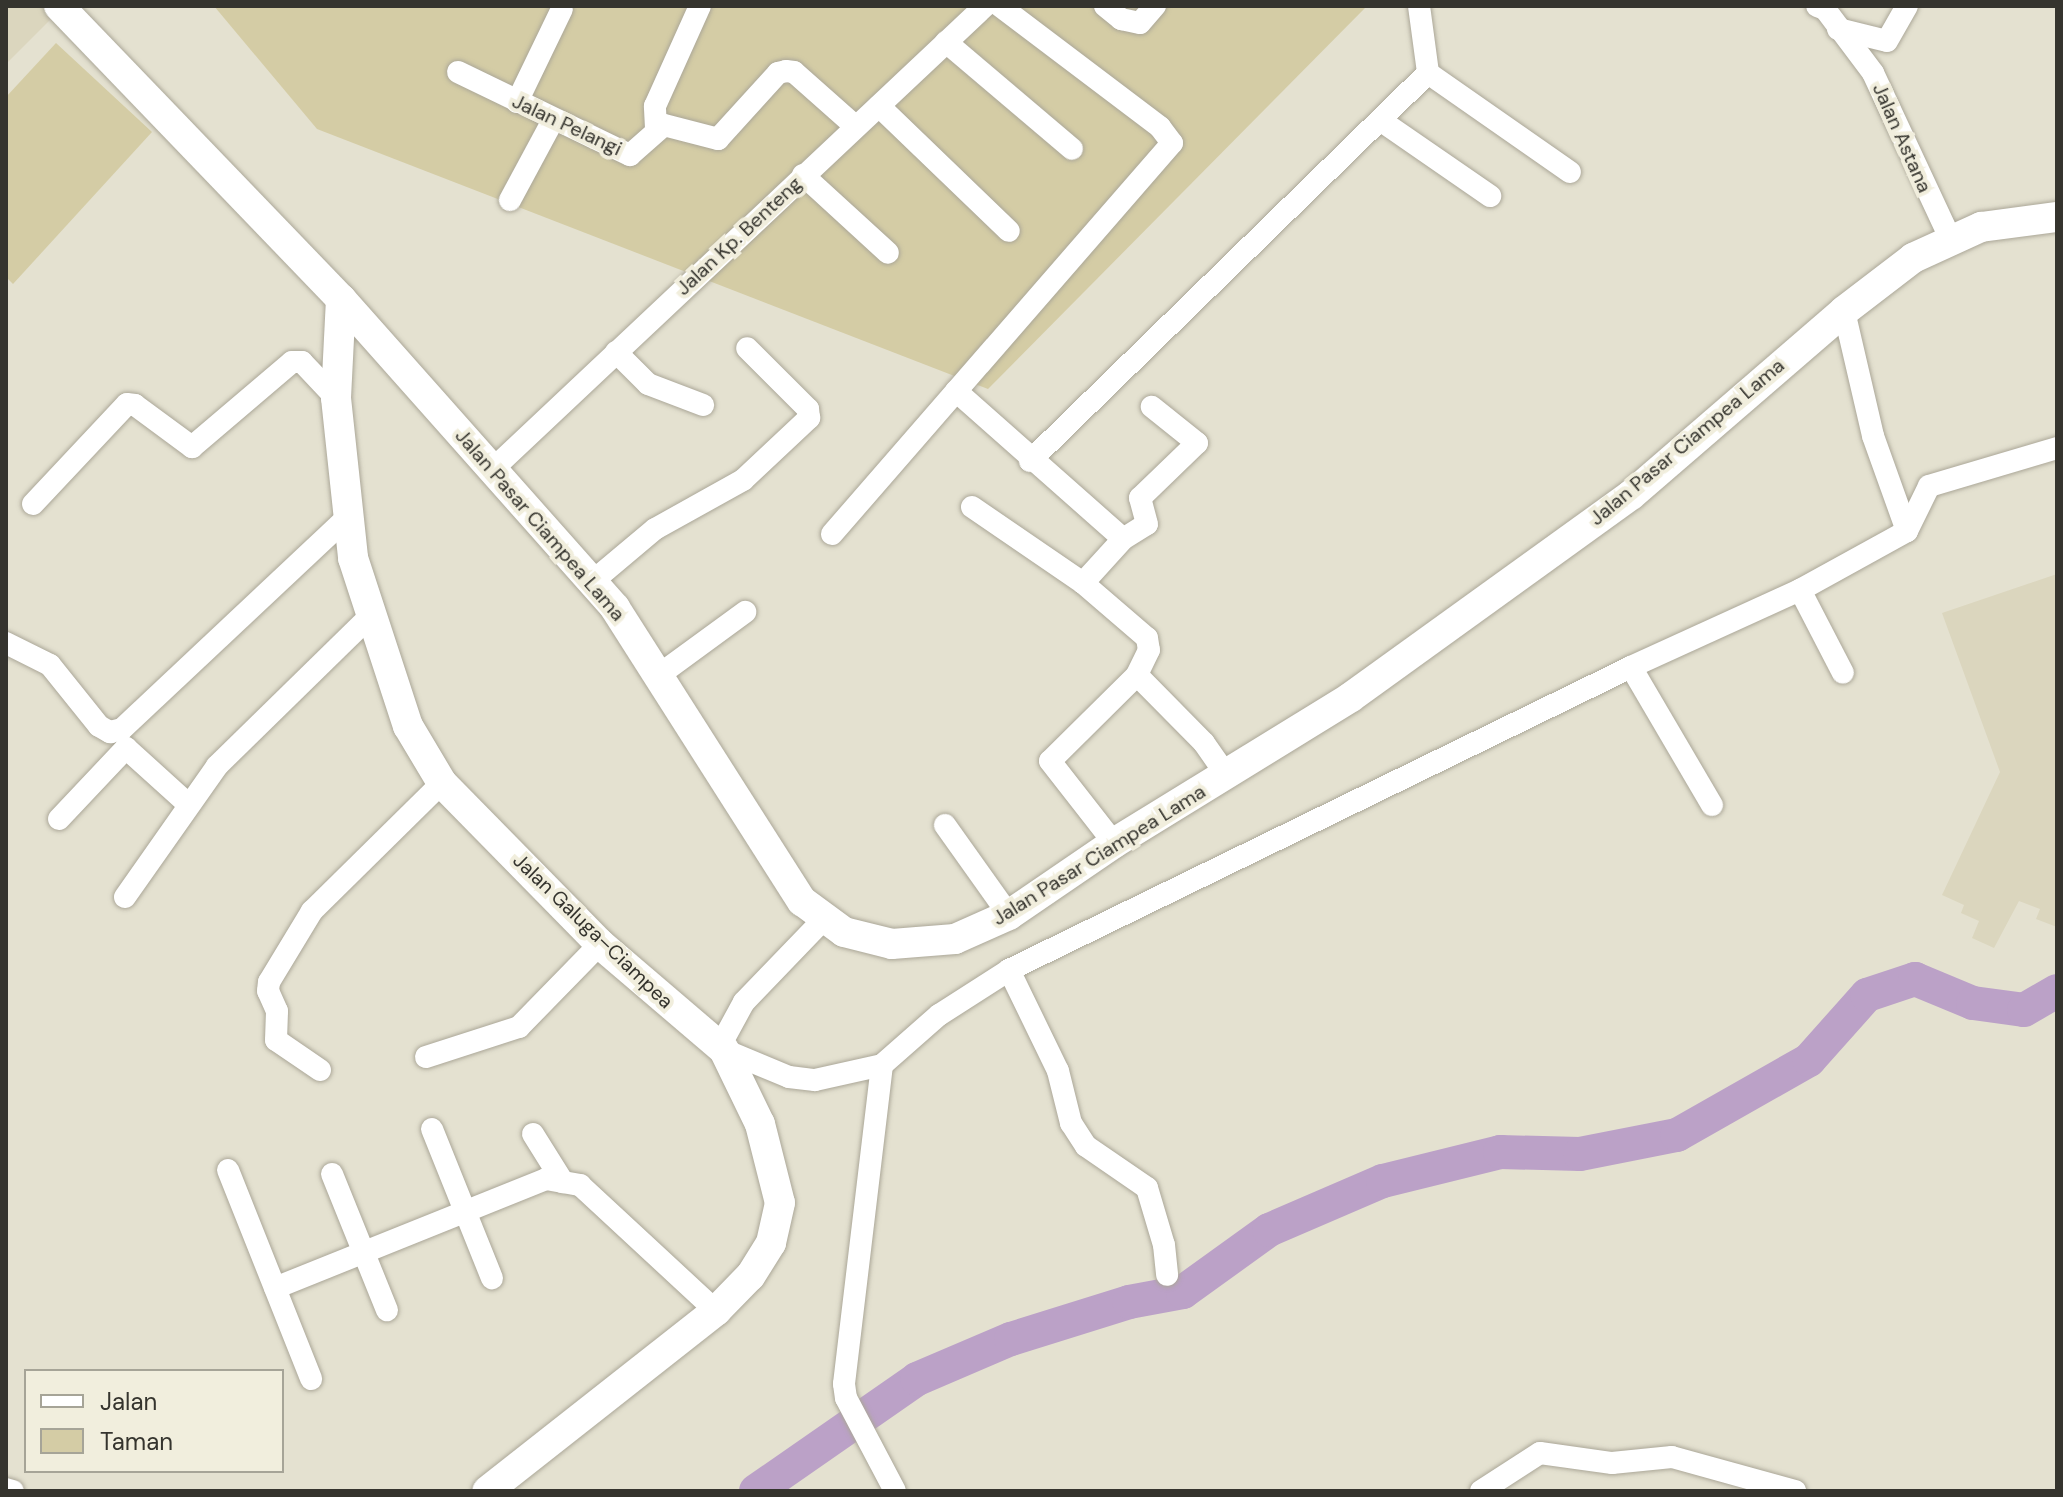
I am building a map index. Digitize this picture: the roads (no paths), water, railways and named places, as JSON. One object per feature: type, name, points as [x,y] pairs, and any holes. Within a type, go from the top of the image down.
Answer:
[{"type":"main road","name":"Jalan Pasar Ciampea Lama","points":[[59,6],[341,299],[593,581],[659,675],[778,870],[823,920],[867,941],[892,944],[955,939],[1009,915],[1114,843],[1351,697],[1631,495],[1844,311],[1913,258],[1950,238],[2006,221],[2057,217]]},
{"type":"main road","name":"Jalan Galuga–Ciampea","points":[[341,299],[336,398],[347,518],[370,616],[408,726],[442,783],[600,944],[722,1048],[760,1124],[780,1203],[771,1243],[750,1276],[716,1311],[487,1491]]},
{"type":"street","points":[[700,6],[655,106],[656,128],[671,126],[718,139],[786,71],[855,126]]},
{"type":"street","name":"Jalan Kp. Benteng","points":[[494,468],[985,6]]},
{"type":"street","points":[[832,534],[1172,143],[1160,127],[1000,6]]},
{"type":"street","points":[[1105,6],[1121,19],[1140,23],[1155,6]]},
{"type":"street","points":[[1419,6],[1428,73],[1570,172]]},
{"type":"street","name":"Jalan Astana","points":[[1817,6],[1825,9],[1873,73],[1950,238]]},
{"type":"street","points":[[1838,29],[1887,41],[1907,6]]},
{"type":"street","points":[[517,102],[562,9]]},
{"type":"street","points":[[946,42],[1072,149]]},
{"type":"street","name":"Jalan Pelangi","points":[[458,72],[630,155],[642,149],[656,128]]},
{"type":"street","points":[[1030,461],[1428,73]]},
{"type":"street","points":[[879,106],[1009,231]]},
{"type":"street","points":[[510,200],[553,120]]},
{"type":"street","points":[[1380,120],[1490,196]]},
{"type":"street","points":[[803,175],[888,253]]},
{"type":"street","points":[[1844,311],[1868,421],[1907,531]]},
{"type":"street","points":[[593,581],[655,529],[743,480],[809,418],[808,409],[747,348]]},
{"type":"street","points":[[616,352],[648,384],[703,405]]},
{"type":"street","points":[[33,504],[127,404],[135,405],[192,447],[292,362],[302,362],[336,398]]},
{"type":"street","points":[[956,391],[1030,461],[1123,539]]},
{"type":"street","points":[[1083,583],[1123,539],[1147,524],[1140,498],[1197,443],[1152,407]]},
{"type":"street","points":[[823,920],[744,1002],[722,1048],[789,1077],[815,1080],[882,1065],[939,1015],[1009,970],[1631,667],[1800,590],[1907,531],[1929,486],[2057,448]]},
{"type":"street","points":[[972,507],[1083,583],[1147,638],[1149,650],[1137,675],[1043,767],[1114,843]]},
{"type":"street","points":[[8,645],[50,665],[99,726],[110,732],[122,729],[347,518]]},
{"type":"street","points":[[1800,590],[1843,673]]},
{"type":"street","points":[[659,675],[745,612]]},
{"type":"street","points":[[125,897],[217,766],[370,616]]},
{"type":"street","points":[[1631,667],[1712,805]]},
{"type":"street","points":[[1137,675],[1204,743],[1227,776]]},
{"type":"street","points":[[59,819],[126,748],[188,804]]},
{"type":"street","points":[[320,1070],[276,1040],[276,1003],[267,987],[312,911],[442,783]]},
{"type":"street","points":[[945,825],[1009,915]]},
{"type":"street","points":[[426,1057],[519,1027],[600,944]]},
{"type":"street","points":[[1009,970],[1058,1071],[1071,1123],[1086,1146],[1147,1188],[1164,1245],[1167,1275]]},
{"type":"street","points":[[882,1065],[844,1368],[846,1398],[895,1491]]},
{"type":"street","points":[[432,1129],[492,1278]]},
{"type":"street","points":[[533,1134],[563,1182]]},
{"type":"street","points":[[228,1170],[311,1379]]},
{"type":"street","points":[[332,1174],[387,1310]]},
{"type":"street","points":[[275,1288],[546,1179],[580,1185],[716,1311]]},
{"type":"street","points":[[1481,1491],[1540,1453],[1612,1463],[1672,1457],[1795,1491]]},
{"type":"street","points":[[6,1489],[13,1491]]},
{"type":"waterway","points":[[756,1491],[917,1379],[1011,1339],[1129,1302],[1183,1292],[1269,1230],[1383,1181],[1500,1152],[1580,1154],[1677,1135],[1809,1060],[1867,995],[1915,979],[1973,1003],[2024,1010],[2057,991]]}]
